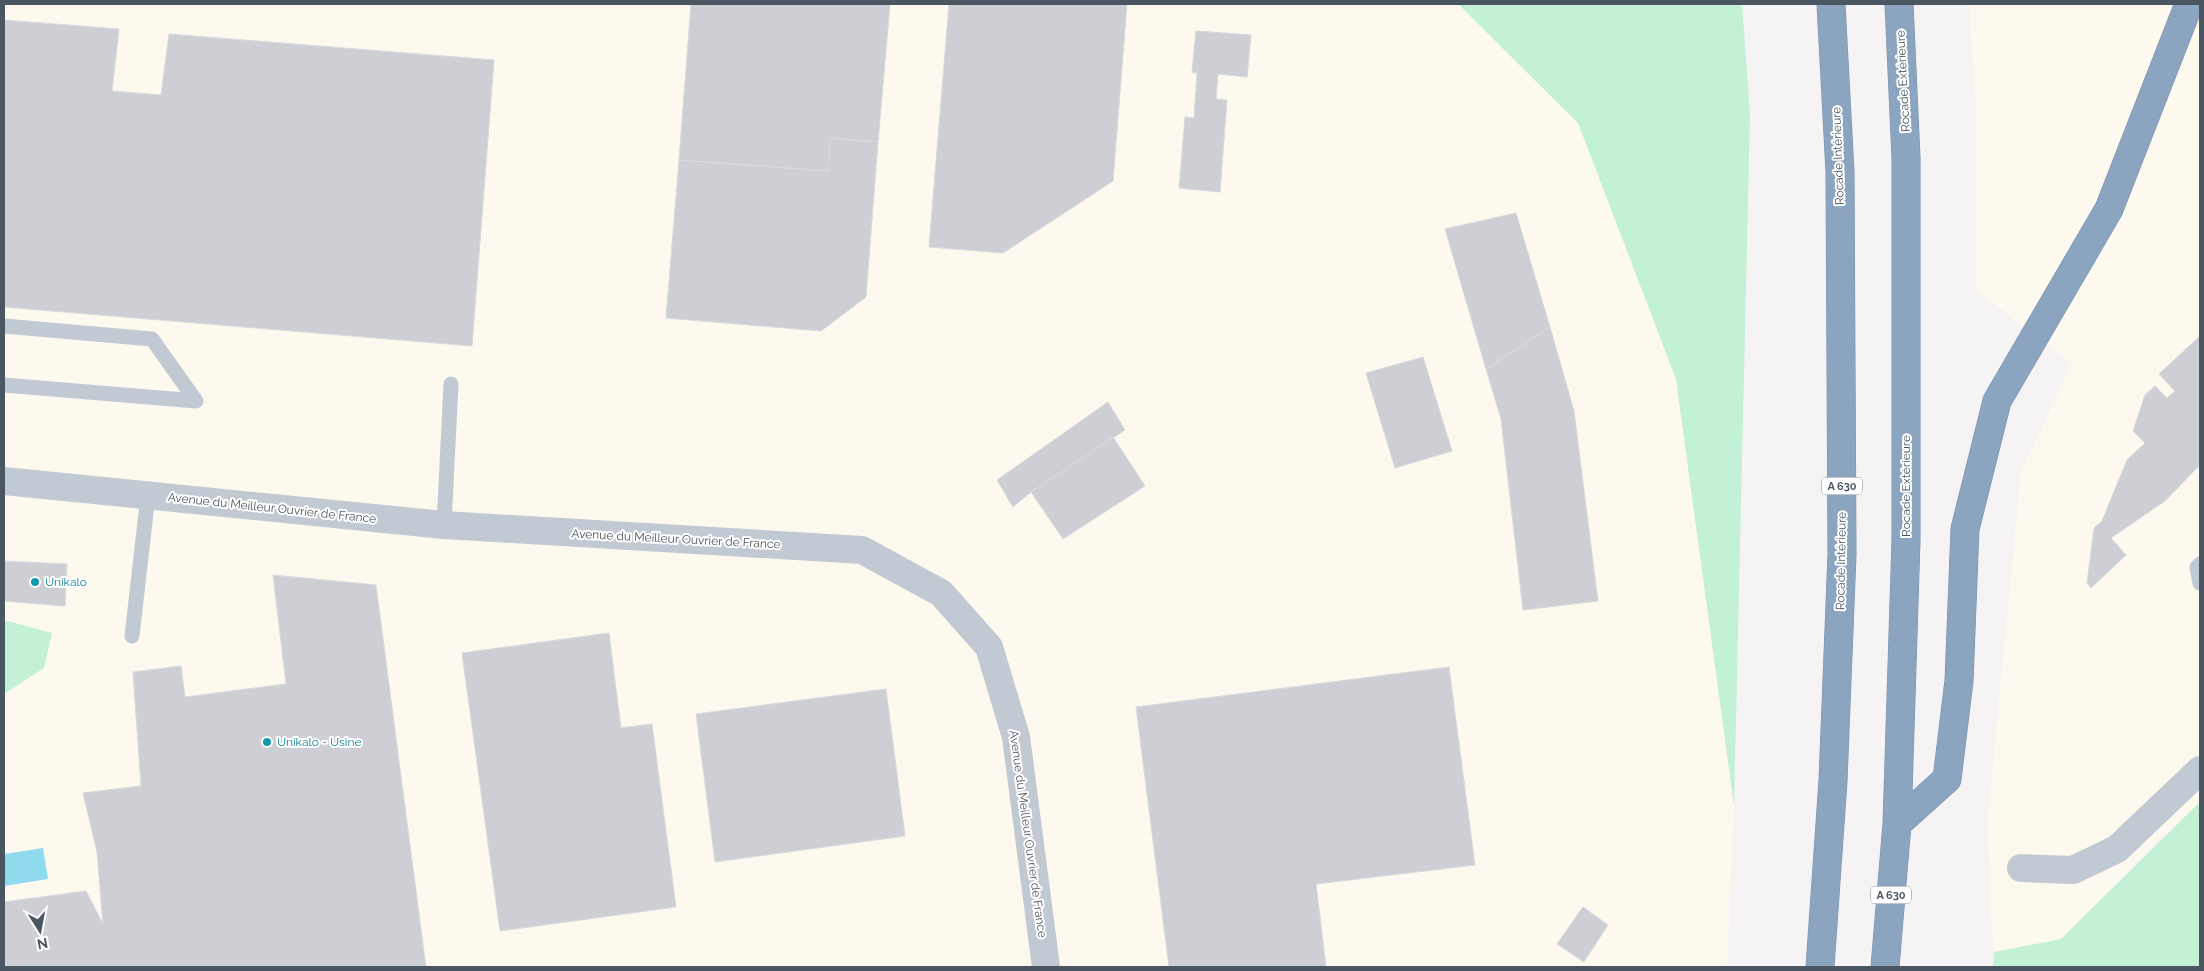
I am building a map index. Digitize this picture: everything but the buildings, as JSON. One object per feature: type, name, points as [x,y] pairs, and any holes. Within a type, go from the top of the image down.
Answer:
[{"type":"highway","name":"Rocade Intérieure","points":[[1820,967],[1832,790],[1842,554],[1840,172],[1831,4]]},
{"type":"highway","name":"Rocade Extérieure","points":[[1885,967],[1897,824],[1906,540],[1906,158],[1899,4]]},
{"type":"highway","points":[[1897,824],[1947,779],[1959,681],[1966,529],[1997,401],[2109,209],[2189,4]]},
{"type":"street","name":"Avenue du Meilleur Ouvrier de France","points":[[4,481],[444,525],[862,550],[941,593],[989,647],[1016,737],[1046,967]]},
{"type":"street","points":[[2021,868],[2073,870],[2117,849],[2200,770]]},
{"type":"lane","points":[[4,326],[152,339],[196,401],[4,385]]},
{"type":"lane","points":[[444,525],[451,384]]},
{"type":"lane","points":[[132,636],[148,495]]},
{"type":"lane","points":[[2200,564],[2196,567],[2200,583]]},
{"type":"shaded area","points":[[4,4],[1458,4],[1578,123],[1676,379],[1734,806],[1727,967],[4,967]]},
{"type":"shaded area","points":[[1969,4],[2200,4],[2200,802],[2156,843],[2061,939],[1994,952],[1990,902],[1988,817],[2021,471],[2072,364],[1976,290],[1976,107]]},
{"type":"green space","points":[[1458,4],[1742,4],[1750,114],[1734,806],[1676,379],[1578,123]]},
{"type":"green space","points":[[4,620],[52,633],[44,668],[4,694]]},
{"type":"green space","points":[[2200,802],[2200,967],[1993,967],[1994,952],[2061,939]]},
{"type":"water","points":[[43,848],[48,879],[4,886],[4,854]]},
{"type":"place","name":"Unikalo","points":[[35,582]]},
{"type":"place","name":"Unikalo - Usine","points":[[267,742]]}]
